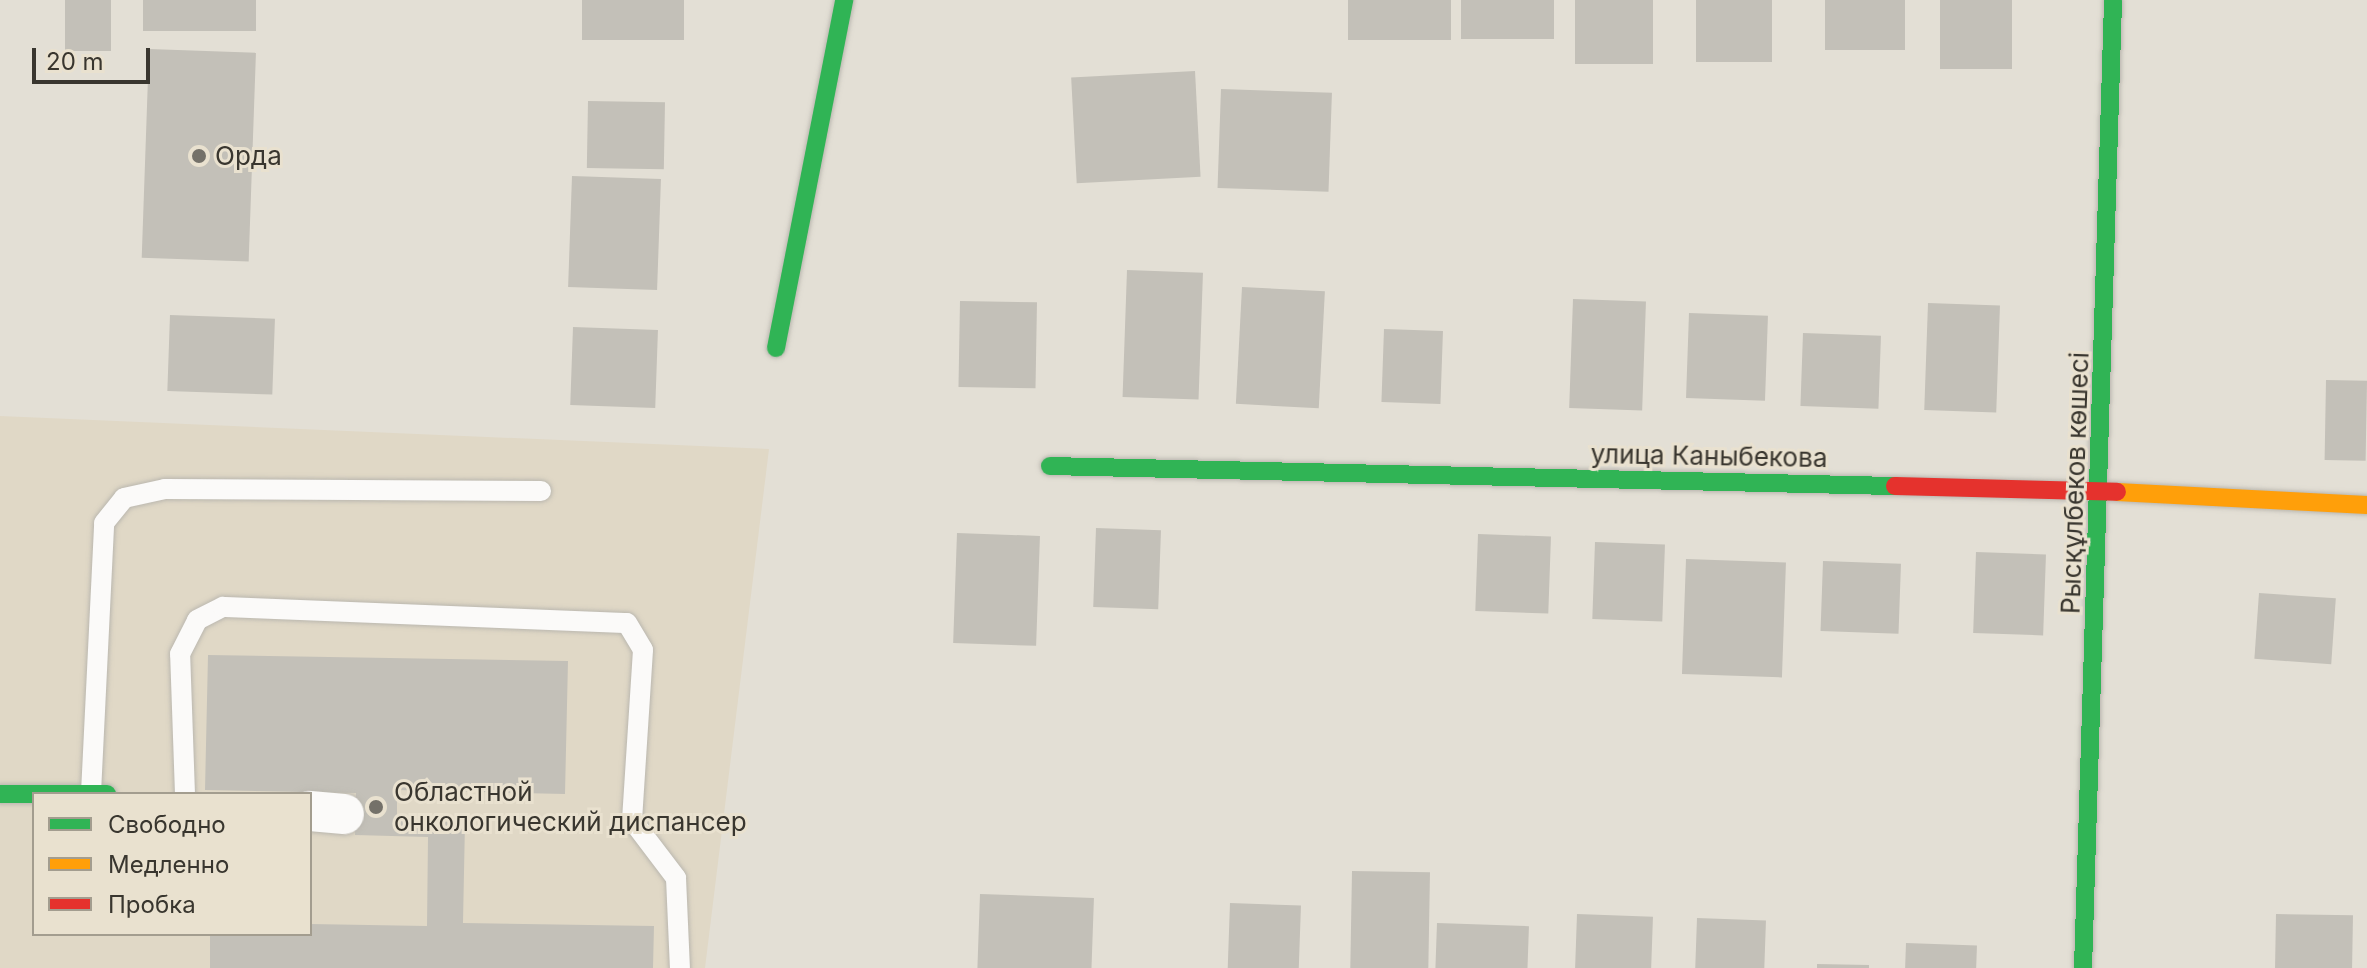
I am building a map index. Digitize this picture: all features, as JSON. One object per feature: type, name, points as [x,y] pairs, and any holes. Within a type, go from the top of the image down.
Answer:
[{"type":"street","points":[[776,348],[844,0]]},
{"type":"street","name":"Рысқұлбеков көшесі","points":[[2083,968],[2102,491],[2113,0]]},
{"type":"street","name":"улица Каныбекова","points":[[1050,466],[2102,491],[2367,505]]},
{"type":"street","points":[[0,794],[32,794]]},
{"type":"lane","points":[[99,792],[104,523],[124,498],[165,489],[541,491]]},
{"type":"lane","points":[[185,792],[180,654],[197,620],[223,607],[627,623],[643,650],[632,820],[676,878],[680,968]]},
{"type":"shaded area","points":[[0,416],[769,449],[705,968],[0,968]]},
{"type":"building","points":[[65,0],[111,0],[111,51],[65,51]]},
{"type":"building","points":[[143,0],[256,0],[256,31],[143,31]]},
{"type":"building","points":[[582,0],[684,0],[684,40],[582,40]]},
{"type":"building","points":[[1348,0],[1451,0],[1451,40],[1348,40]]},
{"type":"building","points":[[1461,0],[1554,0],[1554,39],[1461,39]]},
{"type":"building","points":[[1575,0],[1653,0],[1653,64],[1575,64]]},
{"type":"building","points":[[1696,0],[1772,0],[1772,62],[1696,62]]},
{"type":"building","points":[[1825,0],[1905,0],[1905,50],[1825,50]]},
{"type":"building","points":[[1940,0],[2012,0],[2012,69],[1940,69]]},
{"type":"building","name":"Орда","points":[[149,49],[256,53],[249,262],[142,258]]},
{"type":"building","points":[[1195,71],[1201,177],[1077,183],[1071,77]]},
{"type":"building","points":[[1221,89],[1332,93],[1328,192],[1218,188]]},
{"type":"building","points":[[588,101],[665,102],[664,169],[587,168]]},
{"type":"building","points":[[572,176],[661,179],[657,290],[568,287]]},
{"type":"building","points":[[1127,270],[1203,273],[1199,400],[1123,397]]},
{"type":"building","points":[[1242,287],[1325,291],[1319,408],[1236,404]]},
{"type":"building","points":[[1573,299],[1646,302],[1642,410],[1569,408]]},
{"type":"building","points":[[960,301],[1037,302],[1035,388],[958,387]]},
{"type":"building","points":[[1928,303],[2000,306],[1996,412],[1924,410]]},
{"type":"building","points":[[1689,313],[1768,316],[1765,401],[1686,398]]},
{"type":"building","points":[[170,315],[275,319],[272,395],[167,391]]},
{"type":"building","points":[[573,327],[658,330],[655,408],[570,405]]},
{"type":"building","points":[[1384,329],[1443,331],[1440,404],[1381,402]]},
{"type":"building","points":[[1803,333],[1881,336],[1878,409],[1800,406]]},
{"type":"building","points":[[2326,380],[2367,381],[2366,461],[2325,460]]},
{"type":"building","points":[[1096,528],[1161,530],[1158,609],[1093,607]]},
{"type":"building","points":[[957,533],[1040,536],[1036,646],[953,643]]},
{"type":"building","points":[[1478,534],[1551,537],[1548,614],[1475,611]]},
{"type":"building","points":[[1595,542],[1665,544],[1662,621],[1592,619]]},
{"type":"building","points":[[1976,552],[2046,554],[2043,635],[1973,633]]},
{"type":"building","points":[[1686,559],[1786,562],[1782,677],[1682,674]]},
{"type":"building","points":[[1823,561],[1901,564],[1899,634],[1821,631]]},
{"type":"building","points":[[2259,593],[2336,598],[2331,664],[2254,659]]},
{"type":"building","name":"Областной онкологический диспансер","points":[[208,655],[568,661],[565,794],[397,790],[397,821],[465,822],[463,923],[654,926],[653,968],[210,968],[210,936],[312,936],[312,924],[427,926],[428,837],[355,835],[356,793],[205,790]]},
{"type":"building","points":[[1352,871],[1430,872],[1428,968],[1350,968]]},
{"type":"building","points":[[980,894],[1094,898],[1091,968],[977,968]]},
{"type":"building","points":[[1230,903],[1301,905],[1299,968],[1228,968]]},
{"type":"building","points":[[1577,914],[1653,917],[1651,968],[1575,968]]},
{"type":"building","points":[[2276,914],[2353,915],[2352,968],[2275,968]]},
{"type":"building","points":[[1697,918],[1766,920],[1764,968],[1695,968]]},
{"type":"building","points":[[1437,923],[1529,926],[1527,968],[1435,968]]},
{"type":"building","points":[[1906,943],[1977,945],[1976,968],[1905,968]]},
{"type":"building","points":[[1817,964],[1869,965],[1869,968],[1817,968]]},
{"type":"traffic: fast","points":[[776,348],[844,0]]},
{"type":"traffic: fast","points":[[2083,968],[2113,0]]},
{"type":"traffic: fast","points":[[1050,466],[1895,486]]},
{"type":"traffic: fast","points":[[0,794],[32,794]]},
{"type":"traffic: slow","points":[[2117,492],[2367,505]]},
{"type":"traffic: jam","points":[[1895,486],[2117,492]]},
{"type":"place","name":"Орда","points":[[199,156]]},
{"type":"place","name":"Областной онкологический диспансер","points":[[376,807]]}]
